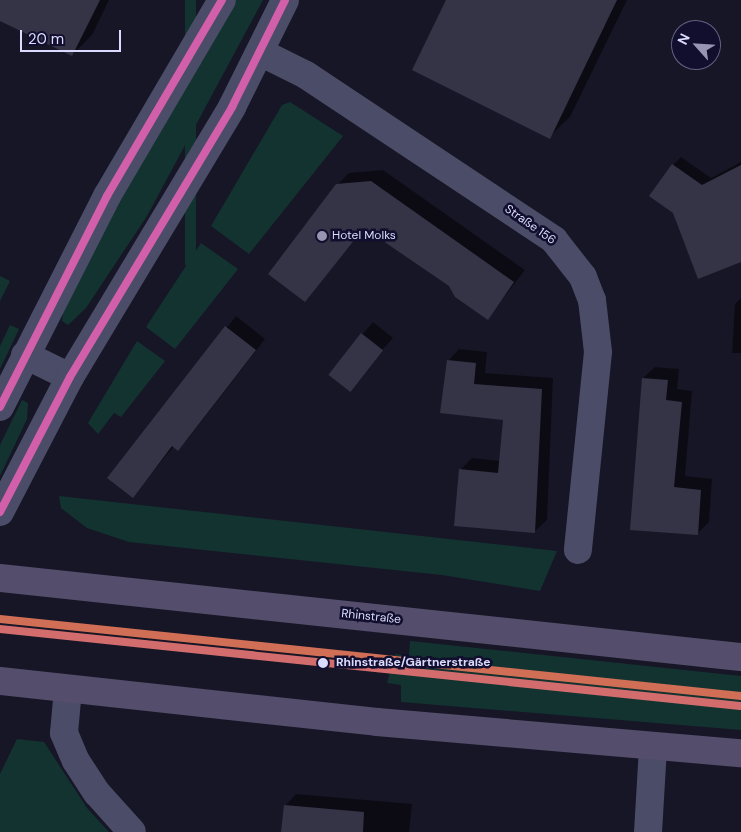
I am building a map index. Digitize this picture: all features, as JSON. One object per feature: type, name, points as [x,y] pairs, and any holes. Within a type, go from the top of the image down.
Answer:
[{"type":"main road","name":"Rhinstraße","points":[[0,578],[741,657]]},
{"type":"main road","points":[[0,681],[653,748],[741,753]]},
{"type":"street","points":[[0,406],[107,196],[222,0]]},
{"type":"street","points":[[0,512],[70,377],[260,52],[285,0]]},
{"type":"street","name":"Straße 156","points":[[260,52],[301,72],[554,240],[583,277],[595,317],[598,352],[578,550]]},
{"type":"street","points":[[25,355],[70,377]]},
{"type":"street","points":[[68,689],[64,733],[79,767],[132,832]]},
{"type":"street","points":[[648,832],[653,748]]},
{"type":"green space","points":[[185,0],[196,0],[196,265],[185,265]]},
{"type":"green space","points":[[236,0],[263,0],[147,216],[86,308],[68,325],[62,321],[63,312],[118,201]]},
{"type":"green space","points":[[290,102],[343,136],[249,254],[211,226],[282,105]]},
{"type":"green space","points":[[201,243],[238,269],[175,349],[146,327]]},
{"type":"green space","points":[[0,276],[10,281],[0,301]]},
{"type":"green space","points":[[10,325],[19,329],[0,369],[0,346]]},
{"type":"green space","points":[[137,341],[165,361],[121,417],[114,413],[98,434],[88,423]]},
{"type":"green space","points":[[22,400],[28,403],[27,419],[0,476],[0,445]]},
{"type":"green space","points":[[59,496],[557,551],[540,591],[442,575],[129,542],[87,528],[61,508]]},
{"type":"green space","points":[[410,641],[741,676],[741,730],[401,702],[401,685],[387,683],[395,654],[409,656]]},
{"type":"green space","points":[[17,739],[44,742],[87,808],[109,832],[0,832],[0,774]]},
{"type":"building","points":[[0,0],[100,0],[72,56],[0,21]]},
{"type":"building","points":[[446,0],[617,0],[550,139],[412,70]]},
{"type":"building","points":[[672,164],[702,185],[741,165],[741,262],[698,279],[673,213],[649,196]]},
{"type":"building","points":[[371,181],[514,282],[488,320],[455,297],[449,286],[364,228],[305,302],[268,274],[336,184]]},
{"type":"building","points":[[225,326],[256,350],[178,451],[172,446],[133,498],[107,478]]},
{"type":"building","points":[[361,333],[383,350],[350,392],[328,375]]},
{"type":"building","points":[[447,360],[476,363],[474,384],[542,389],[535,533],[454,526],[459,469],[498,473],[503,420],[440,413]]},
{"type":"building","points":[[642,378],[668,380],[666,400],[682,402],[674,487],[701,490],[698,535],[630,530]]},
{"type":"building","points":[[284,805],[364,812],[363,832],[281,832]]},
{"type":"transit line","points":[[0,407],[107,196],[222,0]]},
{"type":"transit line","points":[[0,512],[70,377],[232,107],[285,0]]},
{"type":"transit line","points":[[0,619],[741,696]]},
{"type":"transit line","points":[[0,629],[740,706]]},
{"type":"place","name":"Hotel Molks","points":[[322,236]]},
{"type":"place","name":"Rhinstraße/Gärtnerstraße","points":[[323,663]]}]
